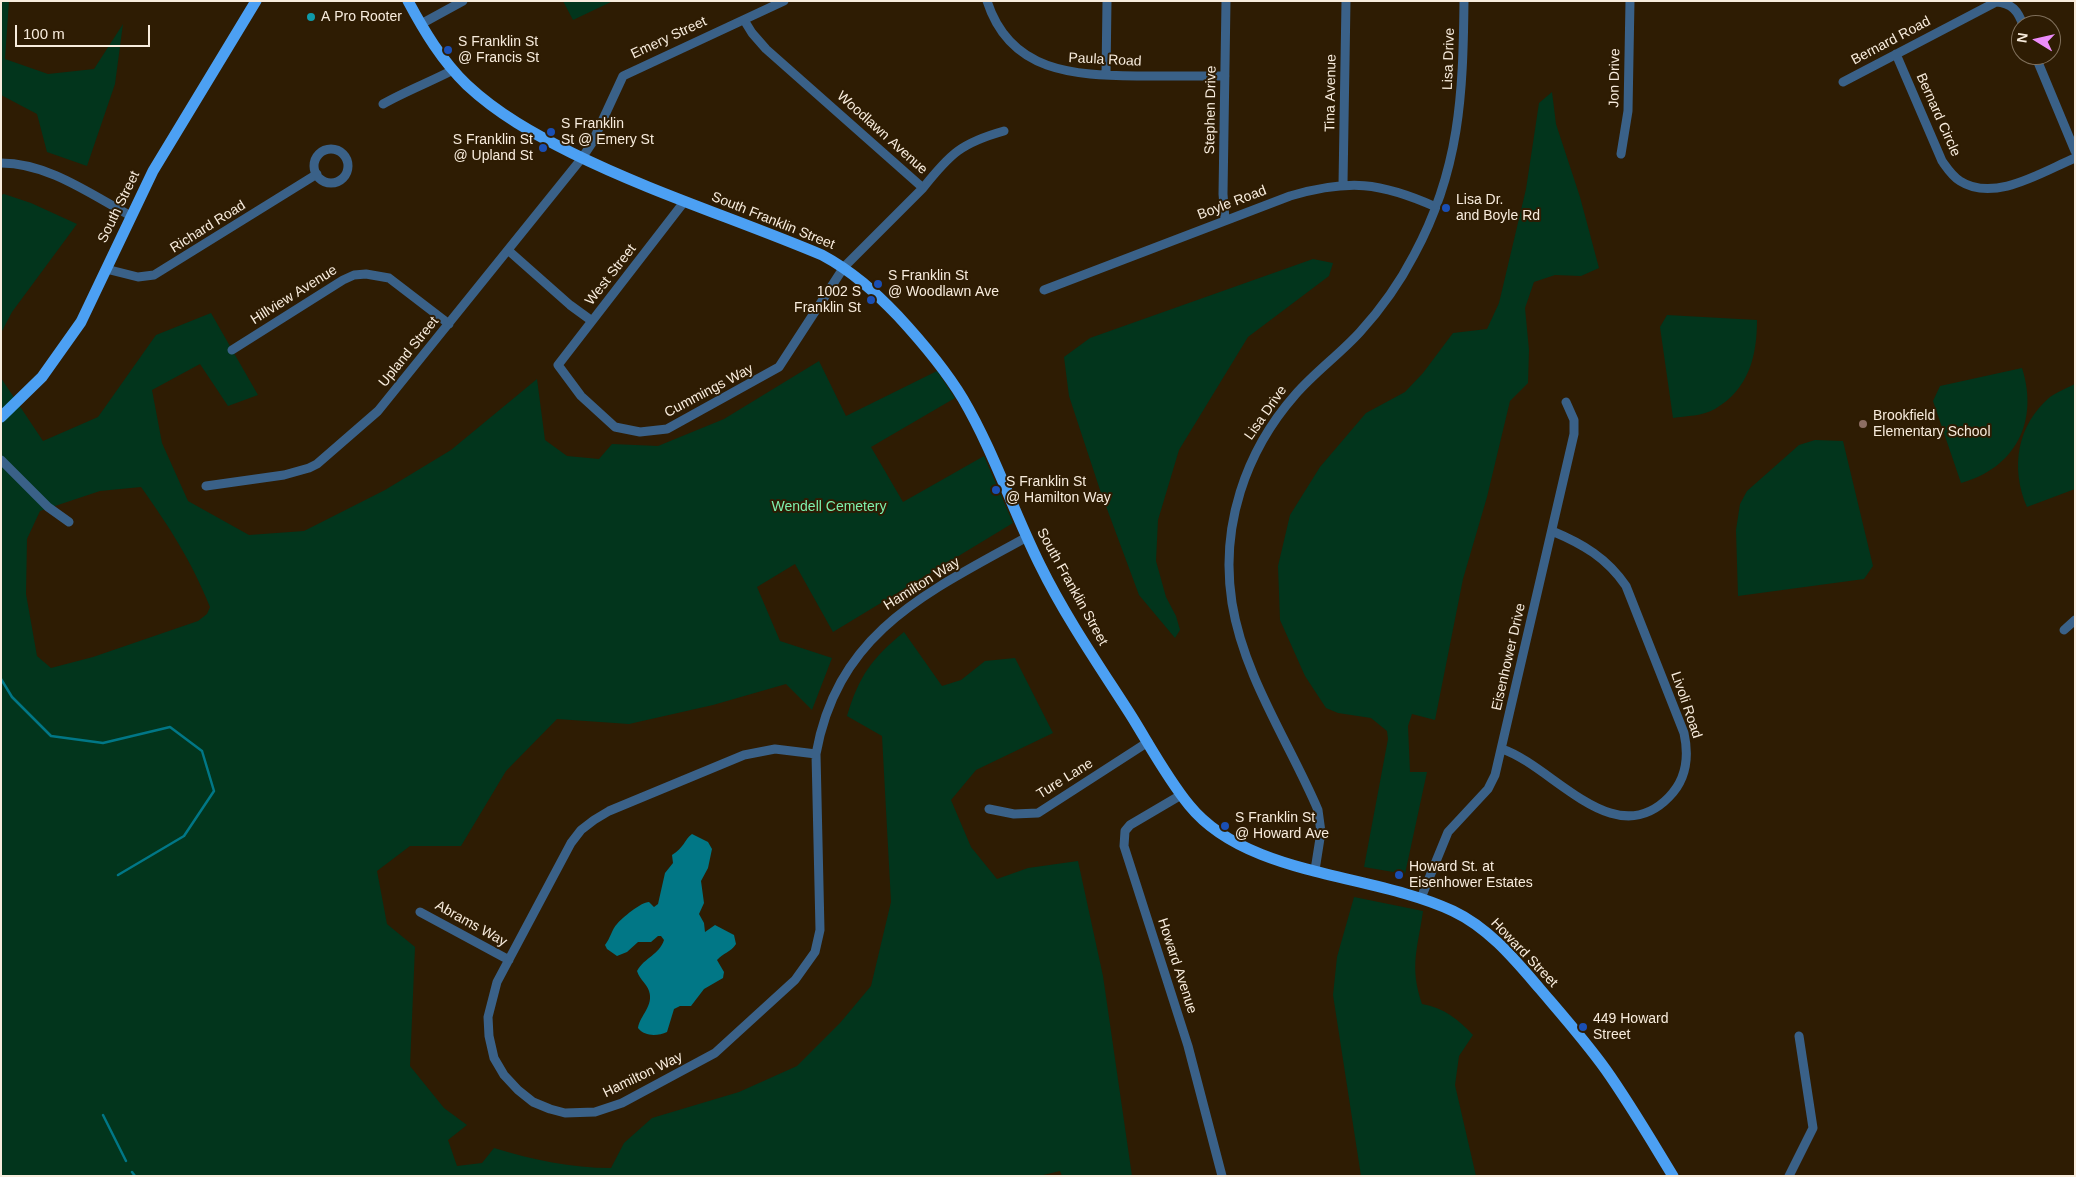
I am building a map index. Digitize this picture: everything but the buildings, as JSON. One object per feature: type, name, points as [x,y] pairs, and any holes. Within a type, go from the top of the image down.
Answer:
[{"type":"main road","name":"South Street","points":[[1,417],[42,377],[60,354],[80,322],[131,216],[175,133],[256,1]]},
{"type":"main road","name":"South Franklin Street","points":[[408,1],[421,24],[453,70],[488,104],[509,118],[582,158],[684,202],[790,241],[844,267],[885,302],[920,340],[950,378],[974,420],[1027,538],[1062,606],[1182,795],[1197,814]]},
{"type":"main road","name":"Howard Street","points":[[1197,814],[1215,830],[1236,843],[1267,856],[1421,898],[1454,911],[1474,923],[1510,955],[1605,1068],[1673,1176]]},
{"type":"street","points":[[421,24],[463,1]]},
{"type":"street","name":"Emery Street","points":[[582,158],[592,143],[623,76],[784,1]]},
{"type":"street","name":"Paula Road","points":[[987,1],[996,21],[1006,36],[1026,56],[1053,69],[1106,75],[1225,76]]},
{"type":"street","points":[[1106,75],[1107,1]]},
{"type":"street","name":"Stephen Drive","points":[[1225,220],[1226,1]]},
{"type":"street","name":"Tina Avenue","points":[[1343,184],[1346,1]]},
{"type":"street","name":"Lisa Drive","points":[[1315,870],[1321,832],[1318,810],[1251,669],[1235,622],[1229,576],[1232,522],[1244,478],[1265,434],[1297,392],[1360,331],[1380,306],[1414,254],[1436,207],[1448,172],[1459,122],[1464,1]]},
{"type":"street","name":"Jon Drive","points":[[1621,154],[1628,112],[1630,1]]},
{"type":"street","name":"Bernard Road","points":[[1843,82],[1996,2],[2005,2],[2013,7],[2017,15]]},
{"type":"street","name":"Woodlawn Avenue","points":[[744,20],[766,49],[923,188],[844,267]]},
{"type":"street","name":"Bernard Circle","points":[[1896,54],[1942,161],[1952,176],[1960,182],[1981,189],[1998,188],[2075,158]]},
{"type":"street","points":[[2040,65],[2075,151]]},
{"type":"street","points":[[384,104],[411,88],[421,86],[453,70]]},
{"type":"street","points":[[923,188],[949,156],[960,148],[985,136],[1004,131]]},
{"type":"street","name":"Upland Street","points":[[206,486],[284,475],[317,464],[385,404],[582,158]]},
{"type":"street","points":[[1,163],[30,166],[51,174],[131,216]]},
{"type":"street","name":"Richard Road","points":[[106,270],[138,277],[154,275],[316,174]]},
{"type":"street","name":"Boyle Road","points":[[1044,290],[1290,196],[1343,184],[1384,189],[1404,194],[1436,207]]},
{"type":"street","name":"West Street","points":[[558,365],[684,202]]},
{"type":"street","points":[[509,251],[570,305],[592,321]]},
{"type":"street","name":"Cummings Way","points":[[558,365],[581,396],[616,427],[640,432],[668,429],[760,380],[779,367],[844,267]]},
{"type":"street","name":"Hillview Avenue","points":[[232,350],[354,275],[378,275],[388,278],[449,324]]},
{"type":"street","name":"Eisenhower Drive","points":[[1421,898],[1448,832],[1488,789],[1502,749],[1574,434],[1574,420],[1566,402]]},
{"type":"street","points":[[1,460],[48,507],[70,522]]},
{"type":"street","name":"Livoli Road","points":[[1502,749],[1527,759],[1587,803],[1617,816],[1645,813],[1660,806],[1677,788],[1683,776],[1687,747],[1684,733],[1626,586],[1616,571],[1594,551],[1552,531]]},
{"type":"street","name":"Hamilton Way","points":[[816,754],[775,750],[744,755],[609,811],[581,830],[571,843],[509,960],[491,1000],[489,1036],[494,1058],[504,1075],[518,1090],[533,1102],[565,1113],[595,1112],[622,1103],[715,1053],[789,987],[807,966],[818,945],[821,913],[816,754],[832,696],[846,670],[862,647],[878,630],[912,604],[1027,538]]},
{"type":"street","points":[[2064,630],[2075,620]]},
{"type":"street","name":"Ture Lane","points":[[989,809],[1014,814],[1038,813],[1148,742]]},
{"type":"street","name":"Howard Avenue","points":[[1182,795],[1130,825],[1125,831],[1124,846],[1188,1046],[1222,1176]]},
{"type":"street","name":"Abrams Way","points":[[420,912],[509,960]]},
{"type":"street","points":[[1790,1176],[1810,1139],[1813,1128],[1799,1036]]},
{"type":"green space","points":[[1,1],[9,1],[5,59],[48,74],[94,69],[123,24],[115,84],[87,166],[47,152],[37,114],[1,95]]},
{"type":"green space","points":[[563,1],[613,1],[573,20]]},
{"type":"green space","points":[[1552,92],[1556,124],[1580,197],[1599,268],[1581,276],[1555,275],[1534,282],[1525,308],[1529,350],[1528,383],[1510,401],[1487,497],[1463,579],[1435,720],[1412,714],[1408,726],[1410,772],[1427,772],[1405,874],[1364,867],[1388,739],[1387,731],[1371,718],[1338,713],[1326,708],[1305,676],[1280,620],[1278,566],[1290,515],[1320,467],[1366,413],[1405,392],[1423,373],[1453,333],[1487,329],[1499,303],[1526,189],[1539,103]]},
{"type":"green space","points":[[4,194],[31,203],[77,224],[12,312],[1,333],[1,195]]},
{"type":"green space","points":[[1313,259],[1333,263],[1329,276],[1248,337],[1179,450],[1158,520],[1156,561],[1166,597],[1176,616],[1180,630],[1175,638],[1139,595],[1100,490],[1069,396],[1064,357],[1090,338]]},
{"type":"green space","name":"Wendell Cemetery","points":[[211,313],[258,395],[228,406],[200,364],[152,390],[162,443],[188,501],[249,535],[304,531],[385,490],[451,450],[537,379],[545,440],[567,456],[599,459],[612,444],[658,446],[724,419],[819,361],[846,416],[937,371],[955,398],[871,447],[903,502],[984,456],[1013,523],[833,632],[795,564],[757,587],[780,641],[832,658],[812,710],[786,684],[713,705],[629,724],[557,719],[506,771],[461,846],[410,846],[377,871],[387,924],[415,947],[410,1066],[444,1108],[467,1125],[448,1140],[457,1166],[482,1163],[494,1148],[523,1156],[581,1167],[611,1168],[624,1143],[652,1118],[739,1092],[797,1066],[840,1023],[871,986],[891,902],[882,736],[847,716],[856,690],[868,669],[883,650],[904,632],[942,686],[961,680],[985,661],[1015,658],[1053,733],[976,770],[951,800],[971,847],[997,879],[1028,868],[1078,861],[1103,976],[1132,1176],[1062,1176],[1060,1171],[1039,1176],[1,1176],[1,378],[43,441],[98,417],[156,335]],"holes":[[[141,487],[171,531],[195,574],[210,607],[207,614],[198,621],[93,657],[51,668],[37,656],[26,594],[27,539],[40,511],[100,491]]]},
{"type":"green space","points":[[1667,315],[1757,320],[1753,359],[1749,370],[1736,392],[1715,409],[1700,414],[1673,418],[1660,327]]},
{"type":"green space","points":[[2022,368],[2027,388],[2027,406],[2025,424],[2018,440],[2009,454],[1996,466],[1980,476],[1961,483],[1933,401],[1940,386]]},
{"type":"green space","points":[[2075,384],[2075,489],[2027,507],[2019,477],[2018,462],[2024,434],[2039,408],[2050,397]]},
{"type":"green space","points":[[1815,440],[1843,441],[1873,566],[1864,579],[1738,596],[1736,530],[1740,504],[1747,491],[1799,445]]},
{"type":"green space","points":[[1354,897],[1423,911],[1415,968],[1422,1004],[1437,1008],[1450,1015],[1473,1035],[1459,1056],[1455,1085],[1476,1176],[1361,1176],[1333,995],[1337,957]]},
{"type":"water","points":[[692,834],[708,842],[712,849],[708,868],[701,881],[704,903],[699,914],[704,923],[705,932],[715,925],[734,935],[736,944],[717,960],[724,972],[723,978],[704,989],[691,1006],[680,1006],[674,1009],[667,1032],[656,1035],[648,1034],[638,1028],[650,1001],[650,996],[648,988],[637,971],[659,949],[664,940],[661,936],[658,936],[651,942],[638,942],[627,952],[617,956],[607,949],[605,945],[615,926],[632,911],[649,902],[654,907],[658,904],[665,873],[673,863],[672,855],[679,850]]},
{"type":"waterway","points":[[1,679],[12,697],[51,736],[103,743],[170,727],[202,751],[214,791],[184,836],[118,875]]},
{"type":"waterway","points":[[103,1115],[126,1161]]},
{"type":"waterway","points":[[132,1172],[135,1176]]},
{"type":"place","name":"A Pro Rooter","points":[[311,17]]},
{"type":"place","name":"S Franklin St @ Francis St","points":[[448,50]]},
{"type":"place","name":"S Franklin St @ Emery St","points":[[551,132]]},
{"type":"place","name":"S Franklin St @ Upland St","points":[[543,148]]},
{"type":"place","name":"Lisa Dr. and Boyle Rd","points":[[1446,208]]},
{"type":"place","name":"S Franklin St @ Woodlawn Ave","points":[[878,284]]},
{"type":"place","name":"1002 S Franklin St","points":[[871,300]]},
{"type":"place","name":"Brookfield Elementary School","points":[[1863,424]]},
{"type":"place","name":"S Franklin St @ Hamilton Way","points":[[996,490]]},
{"type":"place","name":"S Franklin St @ Howard Ave","points":[[1225,826]]},
{"type":"place","name":"Howard St. at Eisenhower Estates","points":[[1399,875]]},
{"type":"place","name":"449 Howard Street","points":[[1583,1027]]}]
